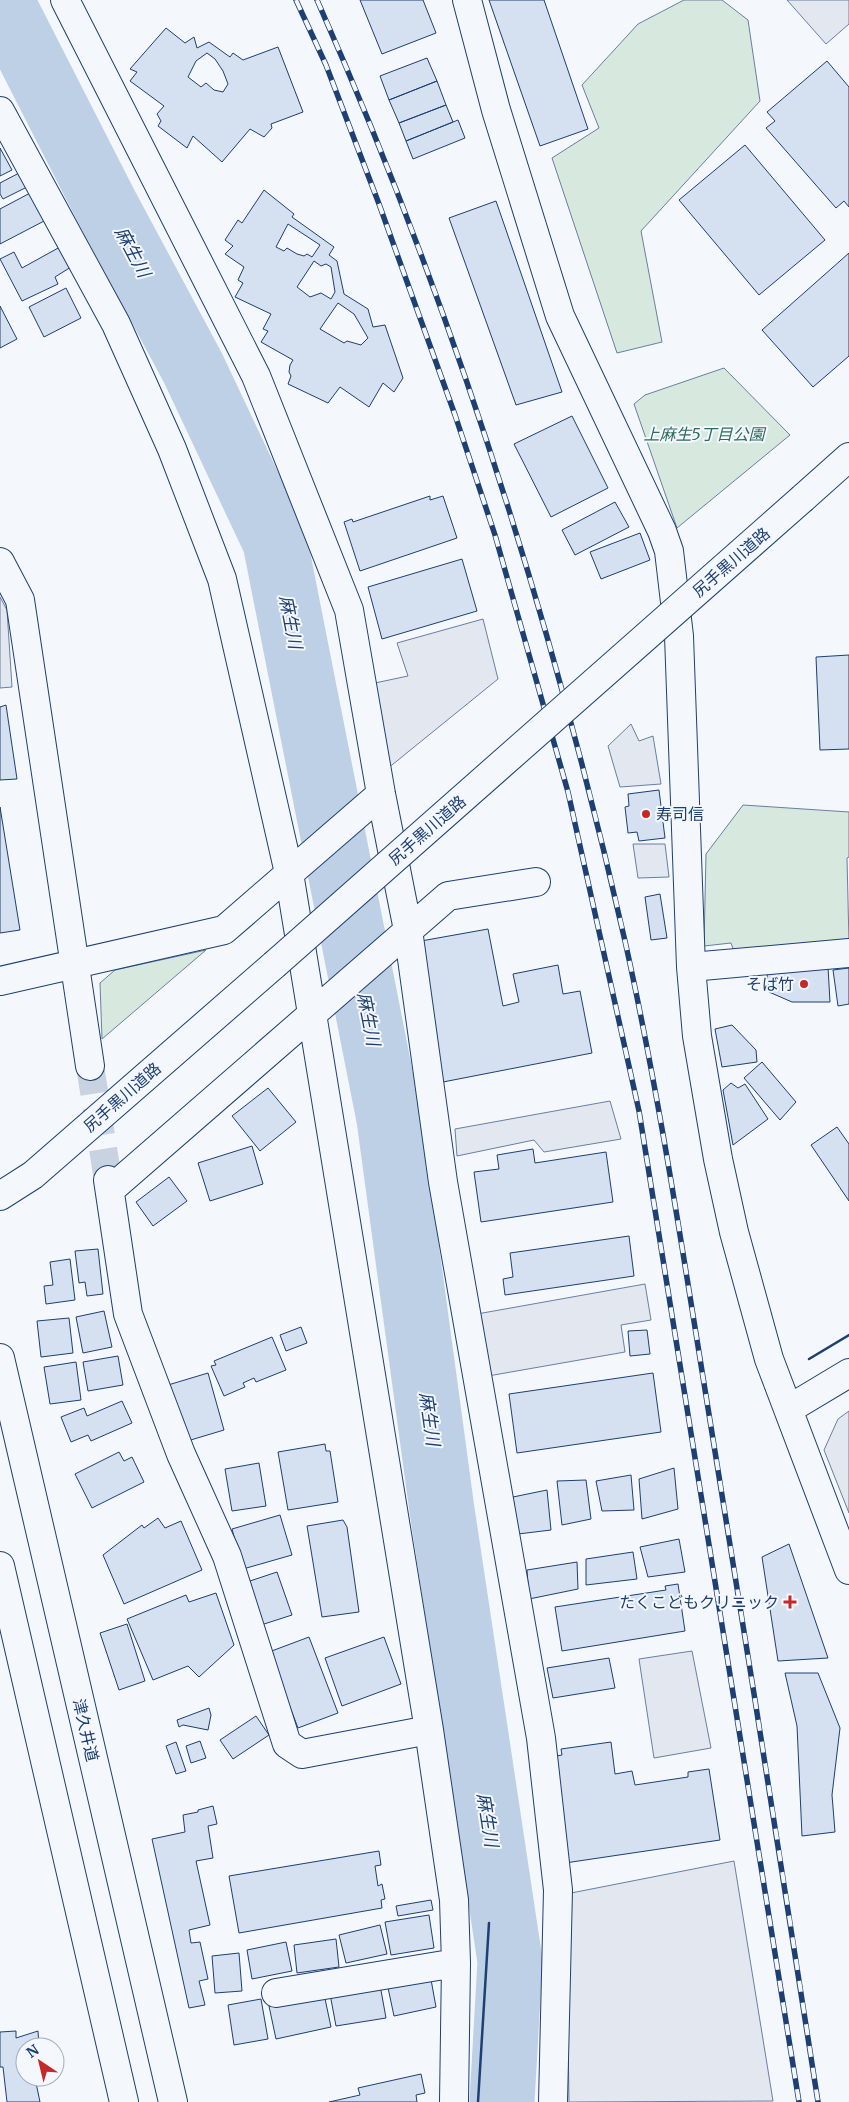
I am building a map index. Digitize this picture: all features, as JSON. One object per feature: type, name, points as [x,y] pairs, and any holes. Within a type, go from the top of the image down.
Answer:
[{"type":"street","points":[[65,0],[256,376],[349,610],[381,794],[408,930],[443,1182],[542,1738],[558,1890],[553,2102]]},
{"type":"street","points":[[466,0],[496,110],[560,316],[662,531],[669,551],[679,636],[691,967],[697,1036],[718,1159],[751,1297],[769,1359],[849,1570]]},
{"type":"street","points":[[0,111],[116,324],[172,449],[222,580],[296,867],[315,1011],[454,1900],[456,1963],[454,2102]]},
{"type":"street","name":"尻手黒川道路","points":[[0,1196],[33,1175],[274,965],[849,457]]},
{"type":"street","points":[[0,562],[20,600],[90,1066]]},
{"type":"street","points":[[0,981],[224,930],[381,794]]},
{"type":"street","points":[[428,1730],[302,1754],[287,1744],[227,1556],[181,1454],[128,1314],[109,1185],[448,896],[536,882]]},
{"type":"street","points":[[691,967],[849,953]]},
{"type":"street","name":"津久井道","points":[[0,1358],[173,2102]]},
{"type":"street","points":[[789,1409],[849,1373]]},
{"type":"street","points":[[0,1566],[124,2102]]},
{"type":"street","points":[[276,1993],[456,1963]]},
{"type":"green space","points":[[684,0],[722,0],[748,20],[760,101],[641,231],[662,342],[617,353],[552,158],[599,128],[582,85],[638,24]]},
{"type":"green space","name":"上麻生5丁目公園","points":[[724,368],[790,435],[677,528],[634,404],[645,395]]},
{"type":"green space","points":[[743,805],[849,812],[849,857],[847,858],[849,943],[736,957],[731,943],[704,946],[706,854]]},
{"type":"green space","points":[[206,950],[102,1039],[100,983],[115,970]]},
{"type":"shaded area","points":[[787,0],[849,0],[849,24],[826,44]]},
{"type":"shaded area","points":[[0,597],[7,610],[12,687],[0,688]]},
{"type":"shaded area","points":[[483,619],[498,679],[387,769],[375,683],[408,676],[397,643]]},
{"type":"shaded area","points":[[631,724],[639,741],[653,736],[661,784],[620,787],[608,746]]},
{"type":"shaded area","points":[[633,844],[665,844],[669,877],[638,878]]},
{"type":"shaded area","points":[[610,1101],[621,1139],[544,1152],[534,1140],[457,1156],[455,1129]]},
{"type":"shaded area","points":[[645,1284],[651,1320],[621,1325],[625,1352],[488,1376],[477,1314]]},
{"type":"shaded area","points":[[849,1411],[849,1513],[824,1450],[838,1419]]},
{"type":"shaded area","points":[[692,1651],[711,1748],[654,1758],[639,1659]]},
{"type":"shaded area","points":[[734,1861],[773,2101],[569,2102],[566,1894]]},
{"type":"building","points":[[360,0],[423,0],[436,33],[382,54]]},
{"type":"building","points":[[489,0],[544,0],[588,129],[540,146]]},
{"type":"building","points":[[166,28],[185,43],[194,37],[197,48],[209,42],[230,57],[233,53],[243,60],[278,47],[303,112],[271,124],[272,128],[264,137],[250,129],[222,162],[193,136],[187,148],[158,126],[161,121],[157,114],[164,106],[130,81],[137,72],[130,69]],"holes":[[[207,53],[215,59],[223,71],[228,84],[223,92],[214,90],[206,83],[201,87],[188,77],[196,61]]]},
{"type":"building","points":[[427,58],[437,81],[389,100],[380,76]]},
{"type":"building","points":[[827,61],[849,87],[849,207],[844,201],[836,208],[766,128],[775,121],[767,112]]},
{"type":"building","points":[[437,81],[446,105],[399,123],[389,100]]},
{"type":"building","points":[[446,105],[453,122],[406,141],[399,123]]},
{"type":"building","points":[[458,120],[465,138],[413,159],[406,141]]},
{"type":"building","points":[[745,145],[825,240],[759,295],[679,200]]},
{"type":"building","points":[[0,148],[12,170],[0,176]]},
{"type":"building","points":[[21,172],[29,186],[3,199],[0,194],[0,183]]},
{"type":"building","points":[[264,190],[294,214],[292,217],[334,247],[329,255],[337,261],[344,294],[368,309],[373,327],[385,325],[403,378],[394,392],[383,383],[369,407],[340,387],[328,403],[288,384],[291,376],[289,372],[290,365],[293,360],[261,342],[268,331],[263,329],[271,314],[235,297],[243,283],[238,280],[244,267],[225,254],[233,246],[225,240],[238,220],[242,223]],"holes":[[[288,224],[320,245],[312,257],[307,254],[304,256],[297,254],[287,248],[284,251],[276,247]],[[314,261],[321,266],[326,264],[331,267],[335,292],[331,299],[321,293],[310,297],[297,287]],[[338,303],[354,314],[368,338],[361,345],[347,341],[344,343],[320,329]]]},
{"type":"building","points":[[32,192],[46,220],[0,244],[0,209]]},
{"type":"building","points":[[496,201],[562,392],[516,405],[449,218]]},
{"type":"building","points":[[60,247],[71,267],[55,277],[58,284],[22,301],[0,259],[14,252],[22,268]]},
{"type":"building","points":[[849,253],[849,356],[813,387],[762,330]]},
{"type":"building","points":[[66,288],[81,318],[44,337],[29,307]]},
{"type":"building","points":[[0,306],[17,339],[0,348]]},
{"type":"building","points":[[572,416],[608,488],[551,517],[514,444]]},
{"type":"building","points":[[430,496],[430,500],[443,496],[457,538],[360,571],[344,522],[352,519],[353,522]]},
{"type":"building","points":[[615,502],[629,527],[575,555],[562,530]]},
{"type":"building","points":[[640,533],[650,560],[601,579],[590,552]]},
{"type":"building","points":[[462,559],[477,611],[382,639],[368,587]]},
{"type":"building","points":[[849,655],[849,749],[820,750],[816,657]]},
{"type":"building","points":[[6,705],[17,779],[0,780],[0,707]]},
{"type":"building","points":[[659,790],[665,838],[639,841],[637,832],[628,833],[625,807],[629,806],[628,794]]},
{"type":"building","points":[[0,807],[20,930],[0,933]]},
{"type":"building","points":[[660,894],[667,938],[651,940],[645,897]]},
{"type":"building","points":[[488,929],[503,1006],[519,1002],[513,974],[558,965],[563,994],[580,991],[592,1053],[443,1082],[421,941]]},
{"type":"building","points":[[828,967],[830,1002],[792,1002],[769,992],[767,974]]},
{"type":"building","points":[[849,968],[849,1004],[838,1006],[833,970]]},
{"type":"building","points":[[732,1025],[756,1050],[757,1062],[722,1067],[715,1029]]},
{"type":"building","points":[[762,1062],[796,1102],[780,1120],[744,1078]]},
{"type":"building","points":[[731,1083],[738,1088],[745,1084],[768,1119],[733,1145],[723,1090]]},
{"type":"building","points":[[268,1088],[296,1122],[260,1151],[232,1116]]},
{"type":"building","points":[[837,1127],[849,1144],[849,1201],[811,1145]]},
{"type":"building","points":[[252,1146],[263,1184],[210,1201],[198,1163]]},
{"type":"building","points":[[533,1149],[535,1163],[606,1152],[613,1202],[481,1222],[474,1172],[499,1169],[497,1155]]},
{"type":"building","points":[[169,1177],[187,1201],[153,1226],[136,1202]]},
{"type":"building","points":[[629,1236],[634,1276],[505,1295],[503,1279],[513,1277],[510,1253]]},
{"type":"building","points":[[98,1249],[103,1294],[87,1296],[85,1282],[79,1283],[75,1251]]},
{"type":"building","points":[[70,1259],[75,1300],[46,1304],[44,1286],[53,1285],[50,1262]]},
{"type":"building","points":[[104,1311],[112,1347],[83,1353],[76,1317]]},
{"type":"building","points":[[69,1318],[73,1353],[41,1357],[37,1321]]},
{"type":"building","points":[[301,1327],[307,1343],[286,1351],[280,1335]]},
{"type":"building","points":[[647,1330],[650,1354],[630,1356],[628,1331]]},
{"type":"building","points":[[272,1337],[286,1370],[256,1382],[254,1378],[243,1383],[245,1387],[224,1396],[211,1366],[216,1365],[214,1361]]},
{"type":"building","points":[[118,1356],[123,1385],[88,1391],[83,1362]]},
{"type":"building","points":[[76,1362],[81,1400],[50,1404],[44,1367]]},
{"type":"building","points":[[208,1373],[224,1430],[184,1442],[168,1385]]},
{"type":"building","points":[[653,1373],[661,1432],[517,1453],[509,1394]]},
{"type":"building","points":[[122,1401],[132,1423],[91,1441],[88,1435],[71,1442],[61,1417],[84,1408],[87,1416]]},
{"type":"building","points":[[325,1444],[326,1451],[330,1451],[338,1502],[288,1510],[278,1452]]},
{"type":"building","points":[[119,1452],[124,1461],[132,1457],[144,1482],[92,1508],[75,1474]]},
{"type":"building","points":[[259,1463],[266,1506],[232,1511],[225,1469]]},
{"type":"building","points":[[674,1468],[678,1509],[642,1519],[639,1479]]},
{"type":"building","points":[[631,1475],[634,1510],[602,1511],[596,1481]]},
{"type":"building","points":[[586,1480],[591,1519],[562,1525],[557,1481]]},
{"type":"building","points":[[547,1490],[551,1530],[518,1534],[513,1497]]},
{"type":"building","points":[[280,1515],[292,1555],[243,1569],[232,1529]]},
{"type":"building","points":[[158,1518],[165,1528],[181,1521],[202,1570],[124,1604],[103,1555],[142,1525],[144,1528]]},
{"type":"building","points":[[343,1520],[347,1527],[359,1612],[322,1617],[307,1526]]},
{"type":"building","points":[[679,1539],[685,1572],[648,1577],[640,1547]]},
{"type":"building","points":[[789,1544],[828,1658],[778,1661],[762,1557]]},
{"type":"building","points":[[633,1552],[637,1579],[586,1585],[586,1559]]},
{"type":"building","points":[[577,1562],[578,1589],[529,1599],[527,1570]]},
{"type":"building","points":[[277,1572],[292,1615],[261,1625],[247,1582]]},
{"type":"building","points":[[678,1584],[685,1631],[562,1651],[555,1607],[666,1590],[665,1586]]},
{"type":"building","points":[[216,1593],[234,1645],[199,1677],[188,1666],[153,1680],[127,1619],[186,1595],[189,1602]]},
{"type":"building","points":[[127,1624],[145,1681],[119,1690],[100,1633]]},
{"type":"building","points":[[309,1637],[338,1713],[298,1728],[269,1652]]},
{"type":"building","points":[[384,1637],[401,1684],[342,1706],[325,1658]]},
{"type":"building","points":[[609,1658],[615,1688],[553,1698],[547,1668]]},
{"type":"building","points":[[785,1673],[818,1673],[840,1728],[832,1795],[835,1832],[802,1836],[797,1726]]},
{"type":"building","points":[[209,1708],[211,1715],[208,1730],[183,1725],[179,1727],[177,1720]]},
{"type":"building","points":[[256,1716],[269,1735],[233,1759],[220,1740]]},
{"type":"building","points":[[200,1741],[206,1758],[191,1763],[186,1746]]},
{"type":"building","points":[[176,1742],[186,1771],[176,1774],[166,1746]]},
{"type":"building","points":[[611,1742],[615,1774],[632,1771],[635,1785],[688,1777],[688,1772],[709,1769],[720,1840],[565,1863],[556,1756],[562,1755],[561,1749]]},
{"type":"building","points":[[213,1806],[217,1824],[208,1826],[213,1858],[196,1861],[210,1925],[189,1930],[191,1943],[200,1942],[208,1979],[199,1981],[205,2005],[189,2008],[152,1839],[185,1832],[183,1815]]},
{"type":"building","points":[[379,1851],[381,1865],[375,1866],[378,1886],[382,1884],[385,1899],[381,1900],[382,1908],[239,1933],[229,1876]]},
{"type":"building","points":[[431,1900],[433,1910],[398,1916],[396,1906]]},
{"type":"building","points":[[429,1915],[434,1948],[391,1955],[385,1922]]},
{"type":"building","points":[[380,1925],[387,1954],[346,1963],[339,1935]]},
{"type":"building","points":[[336,1939],[339,1967],[297,1973],[294,1945]]},
{"type":"building","points":[[286,1942],[292,1971],[252,1979],[247,1950]]},
{"type":"building","points":[[239,1953],[242,1991],[215,1993],[212,1956]]},
{"type":"building","points":[[430,1974],[436,2007],[394,2016],[387,1983]]},
{"type":"building","points":[[380,1985],[386,2018],[336,2026],[330,1994]]},
{"type":"building","points":[[324,1994],[331,2027],[276,2039],[269,2006]]},
{"type":"building","points":[[261,1999],[268,2039],[234,2045],[228,2005]]},
{"type":"building","points":[[16,2031],[15,2087],[37,2087],[40,2102],[7,2102],[3,2067],[0,2067],[0,2032]]},
{"type":"building","points":[[38,2031],[38,2037],[19,2037]]},
{"type":"building","points":[[421,2074],[425,2093],[416,2095],[417,2102],[329,2102],[360,2095],[358,2088]]},
{"type":"waterway","name":"麻生川","points":[[1,0],[105,204],[193,368],[275,542],[389,1119],[442,1510],[510,1961],[502,2102]]},
{"type":"tunnel","points":[[90,1066],[108,1180]]},
{"type":"railway","points":[[296,0],[326,65],[379,204],[455,415],[495,535],[568,792],[639,1111],[799,2102]]},
{"type":"railway","points":[[317,0],[366,114],[411,229],[494,463],[531,581],[565,701],[625,941],[649,1056],[669,1171],[818,2102]]},
{"type":"wall","points":[[809,1359],[849,1335]]},
{"type":"wall","points":[[478,2102],[489,1923]]},
{"type":"place","name":"寿司信","points":[[646,814]]},
{"type":"place","name":"そば竹","points":[[804,984]]},
{"type":"place","name":"たくこどもクリニック","points":[[790,1602]]}]
